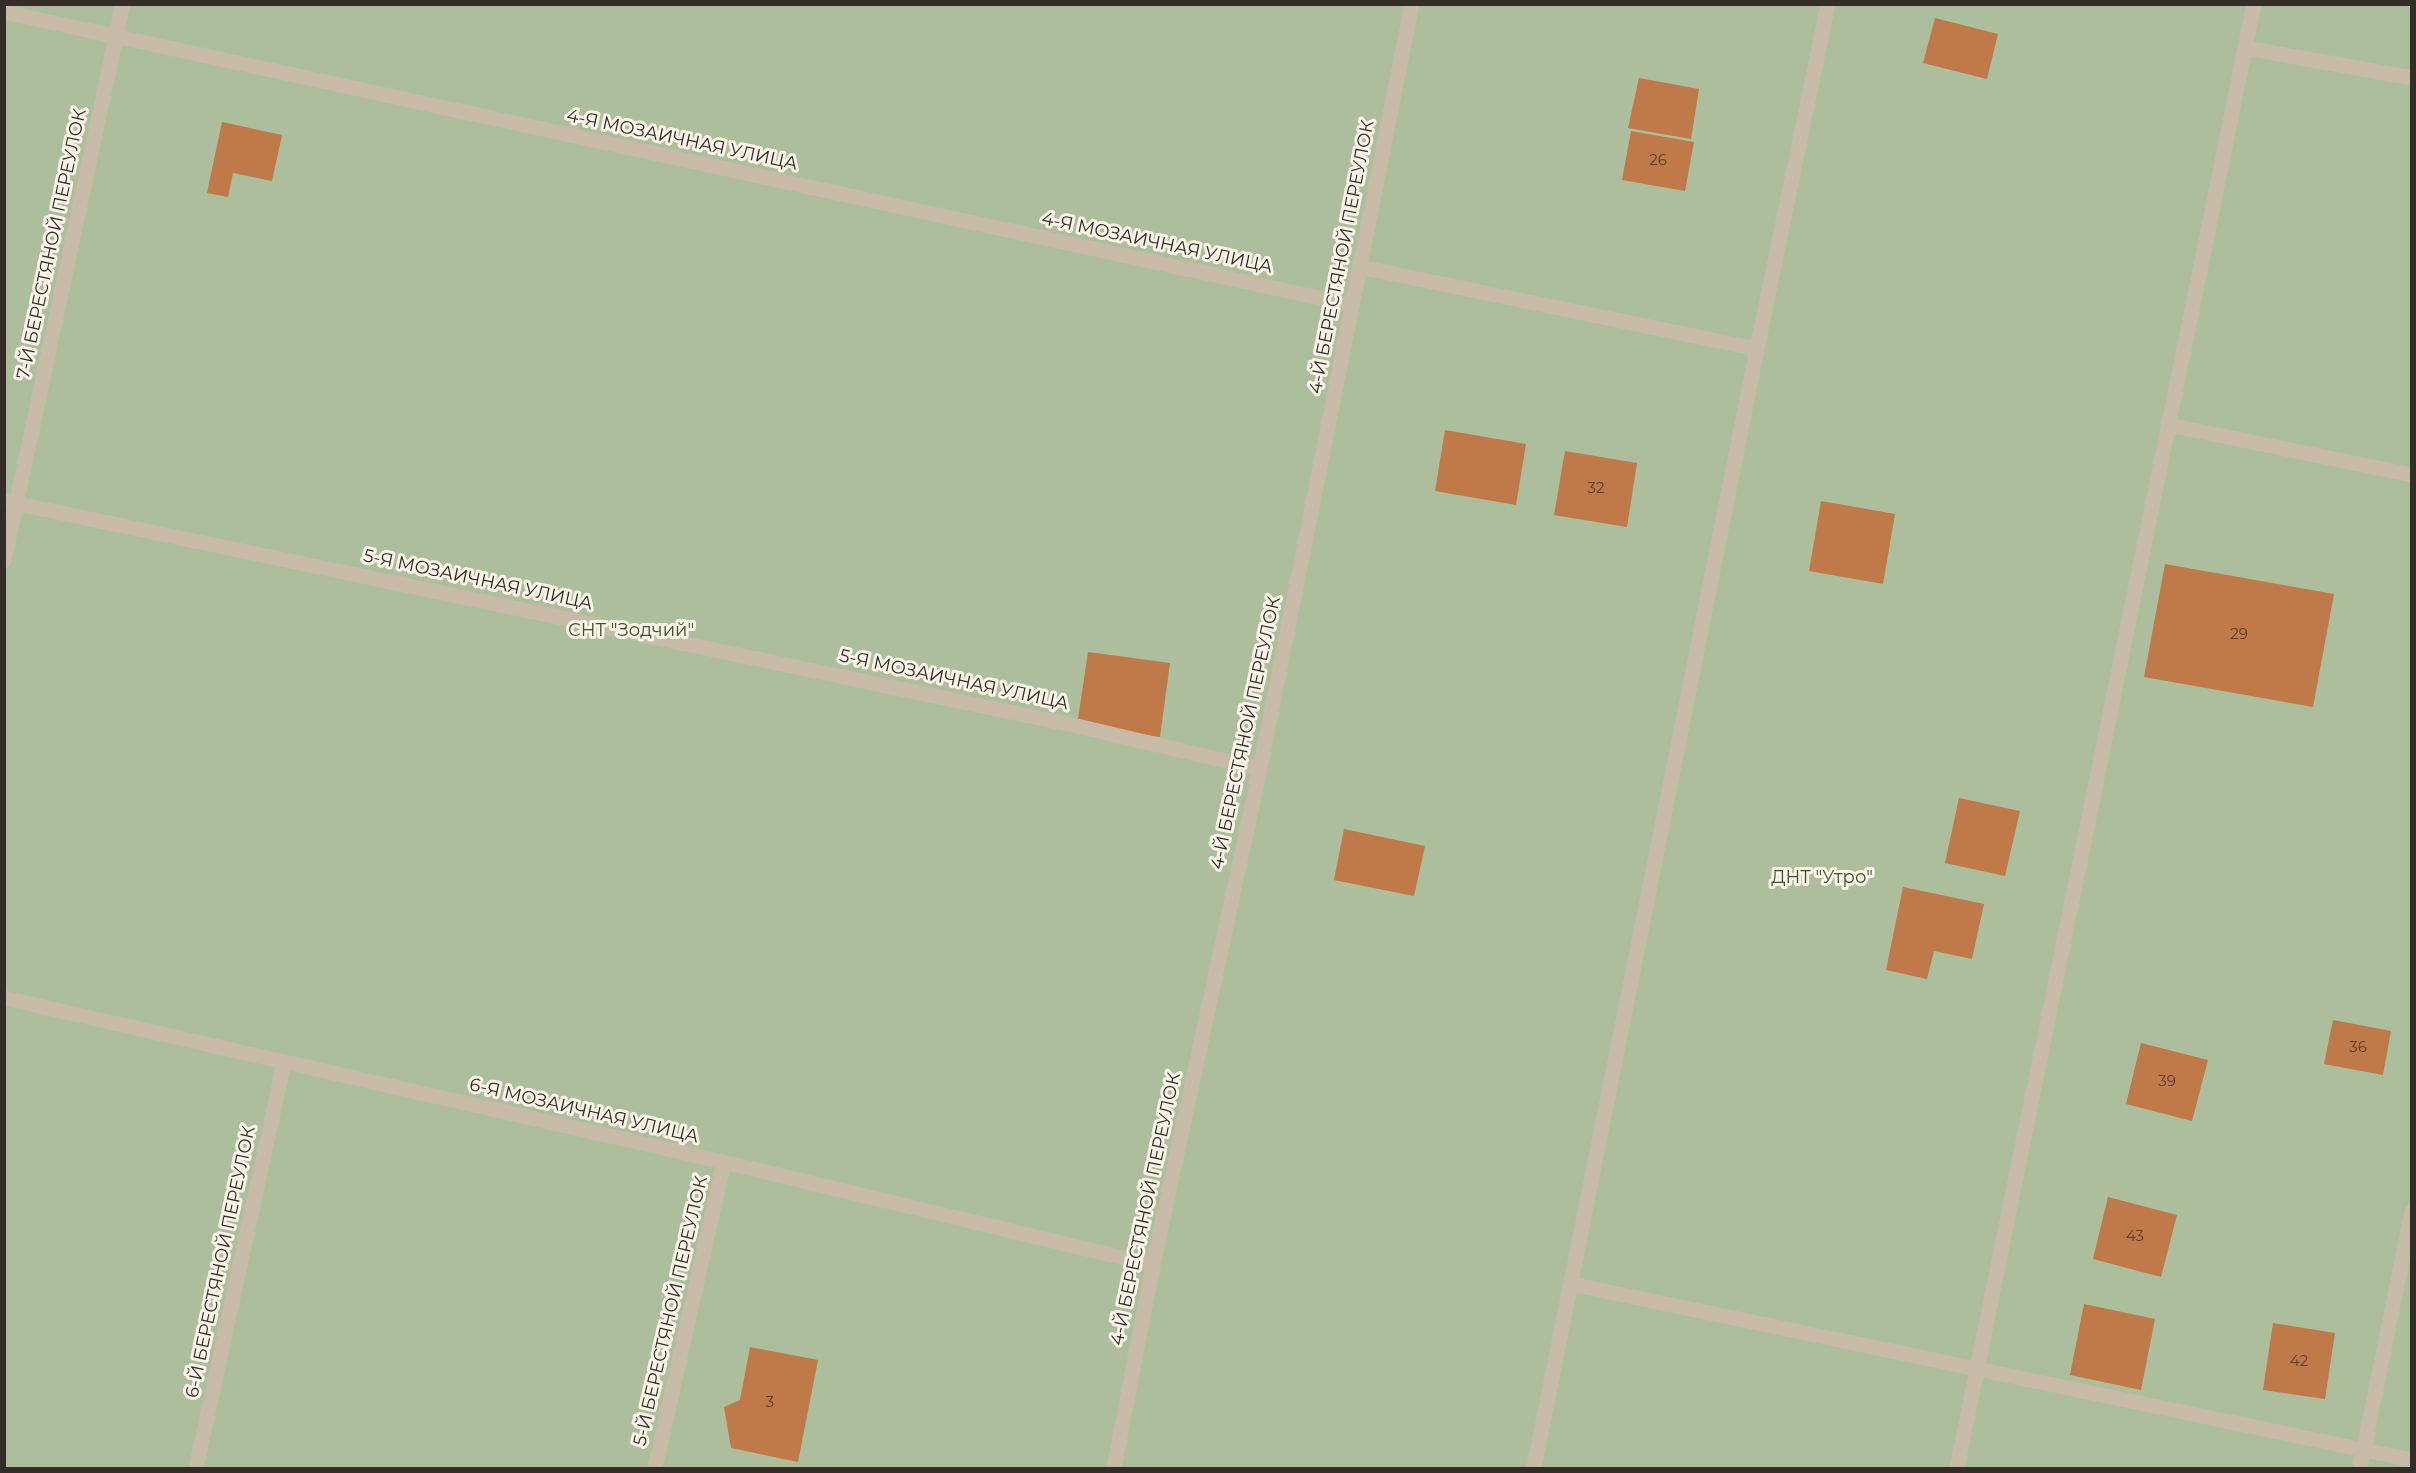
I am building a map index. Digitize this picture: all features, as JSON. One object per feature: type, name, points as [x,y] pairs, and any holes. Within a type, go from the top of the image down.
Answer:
[{"type":"lane","name":"7-Й БЕРЕСТЯНОЙ ПЕРЕУЛОК","points":[[4,561],[11,503],[123,4]]},
{"type":"lane","name":"4-Й БЕРЕСТЯНОЙ ПЕРЕУЛОК","points":[[1114,1468],[1153,1265],[1260,769],[1412,4]]},
{"type":"lane","points":[[1534,1468],[1828,4]]},
{"type":"lane","points":[[1957,1468],[2254,4]]},
{"type":"lane","name":"4-Я МОЗАИЧНАЯ УЛИЦА","points":[[4,12],[1352,305]]},
{"type":"lane","points":[[2246,48],[2412,78]]},
{"type":"lane","points":[[1360,267],[1757,349]]},
{"type":"lane","points":[[2169,425],[2412,475]]},
{"type":"lane","name":"5-Я МОЗАИЧНАЯ УЛИЦА","points":[[11,503],[1077,726],[1260,769]]},
{"type":"lane","name":"6-Я МОЗАИЧНАЯ УЛИЦА","points":[[4,999],[724,1162],[1153,1265]]},
{"type":"lane","name":"6-Й БЕРЕСТЯНОЙ ПЕРЕУЛОК","points":[[196,1468],[284,1063]]},
{"type":"lane","name":"5-Й БЕРЕСТЯНОЙ ПЕРЕУЛОК","points":[[655,1468],[724,1162]]},
{"type":"lane","points":[[2360,1468],[2412,1211]]},
{"type":"lane","points":[[1570,1284],[2412,1460]]},
{"type":"green space","points":[[5,5],[2411,5],[2411,1468],[5,1468]]},
{"type":"building","points":[[1935,18],[1998,34],[1987,79],[1923,63]]},
{"type":"building","points":[[1639,78],[1699,89],[1691,139],[1628,128]]},
{"type":"building","points":[[222,122],[282,135],[272,181],[233,173],[228,197],[207,193]]},
{"type":"building","points":[[1631,131],[1694,142],[1685,191],[1622,180]]},
{"type":"building","points":[[1445,430],[1526,444],[1516,505],[1435,491]]},
{"type":"building","points":[[1565,451],[1637,463],[1627,527],[1554,515]]},
{"type":"building","points":[[1821,501],[1895,514],[1883,584],[1809,571]]},
{"type":"building","points":[[2165,564],[2334,594],[2313,707],[2144,677]]},
{"type":"building","points":[[1088,652],[1170,663],[1160,737],[1077,726]]},
{"type":"building","points":[[1959,798],[2020,811],[2005,876],[1945,863]]},
{"type":"building","points":[[1344,829],[1425,846],[1414,896],[1334,880]]},
{"type":"building","points":[[1903,887],[1984,904],[1972,959],[1934,951],[1927,979],[1886,970]]},
{"type":"building","points":[[2333,1020],[2391,1031],[2383,1075],[2324,1064]]},
{"type":"building","points":[[2141,1043],[2208,1060],[2192,1121],[2126,1104]]},
{"type":"building","points":[[2108,1197],[2177,1215],[2161,1277],[2093,1259]]},
{"type":"building","points":[[2084,1304],[2155,1319],[2141,1390],[2070,1375]]},
{"type":"building","points":[[2273,1323],[2335,1333],[2325,1399],[2263,1390]]},
{"type":"building","points":[[750,1347],[818,1360],[798,1462],[731,1448],[724,1407],[740,1400]]},
{"type":"park label","name":"СНТ \"Зодчий\"","points":[[631,631]]},
{"type":"park label","name":"ДНТ \"Утро\"","points":[[1822,878]]}]
